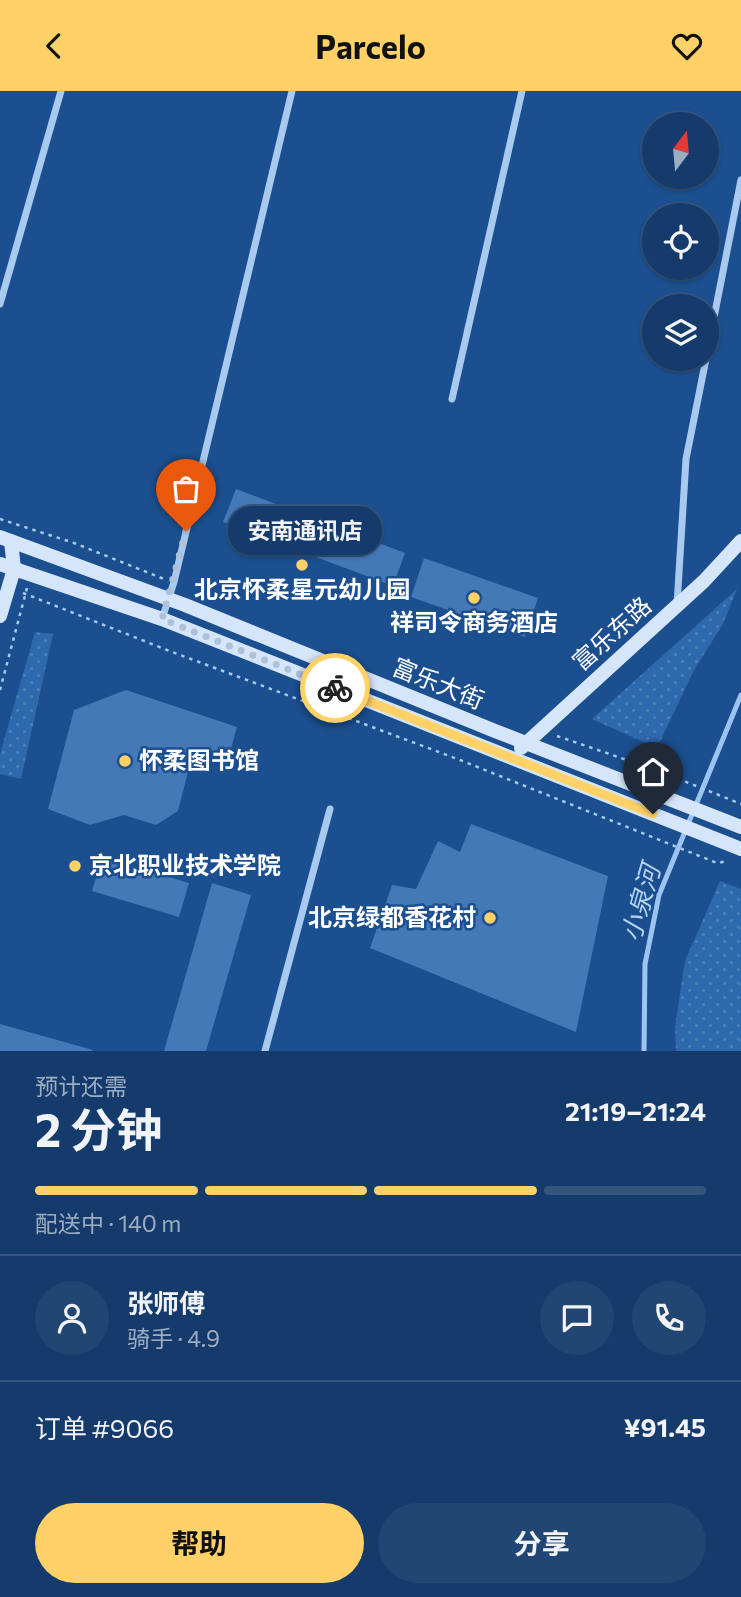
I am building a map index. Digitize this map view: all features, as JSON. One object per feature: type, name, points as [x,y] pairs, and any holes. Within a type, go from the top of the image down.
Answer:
[{"type":"main road","name":"富乐大街","points":[[6,539],[169,600],[741,827]]},
{"type":"main road","points":[[0,616],[9,589],[5,564],[6,539]]},
{"type":"main road","name":"富乐东路","points":[[512,759],[526,742],[704,581],[741,541]]},
{"type":"main road","name":"富乐大街","points":[[5,564],[162,619],[741,849]]},
{"type":"street","points":[[0,304],[61,91]]},
{"type":"street","points":[[162,619],[169,600],[292,91]]},
{"type":"street","points":[[452,399],[522,91]]},
{"type":"street","points":[[719,294],[741,180]]},
{"type":"street","points":[[677,605],[686,459],[704,371]]},
{"type":"street","points":[[265,1051],[330,809]]},
{"type":"path","points":[[22,527],[37,551]]},
{"type":"path","points":[[0,690],[30,573]]},
{"type":"path","points":[[9,589],[460,760],[717,863]]},
{"type":"path","points":[[659,771],[741,804]]},
{"type":"shaded area","points":[[737,589],[723,624],[694,670],[657,748],[592,719]]},
{"type":"shaded area","points":[[35,632],[53,634],[21,779],[0,774],[0,754]]},
{"type":"shaded area","points":[[720,881],[741,889],[741,1051],[676,1051],[675,1027],[685,961]]},
{"type":"building","points":[[236,489],[405,553],[393,586],[223,522]]},
{"type":"building","name":"祥司令商务酒店","points":[[424,558],[538,598],[525,637],[411,597]]},
{"type":"building","name":"怀柔图书馆","points":[[126,690],[237,727],[226,766],[192,756],[178,811],[156,825],[124,815],[90,825],[48,809],[74,710]]},
{"type":"building","name":"北京绿都香花村","points":[[471,824],[608,876],[576,1032],[370,948],[392,885],[416,889],[438,841],[460,852]]},
{"type":"building","points":[[102,857],[189,883],[179,917],[92,891]]},
{"type":"building","points":[[212,883],[251,895],[206,1051],[164,1051]]},
{"type":"building","points":[[0,1024],[93,1050],[0,1051]]},
{"type":"waterway","name":"小泉河","points":[[644,1051],[645,964],[659,895],[741,695]]},
{"type":"way so far","points":[[186,531],[162,619],[335,688]]},
{"type":"place","name":"安南通讯店","points":[[186,531]]},
{"type":"place","name":"北京怀柔星元幼儿园","points":[[302,565]]},
{"type":"place","name":"祥司令商务酒店","points":[[474,598]]},
{"type":"place","name":"怀柔图书馆","points":[[125,761]]},
{"type":"place","name":"京北职业技术学院","points":[[75,866]]},
{"type":"place","name":"北京绿都香花村","points":[[490,918]]},
{"type":"route","points":[[335,688],[653,814]]}]
